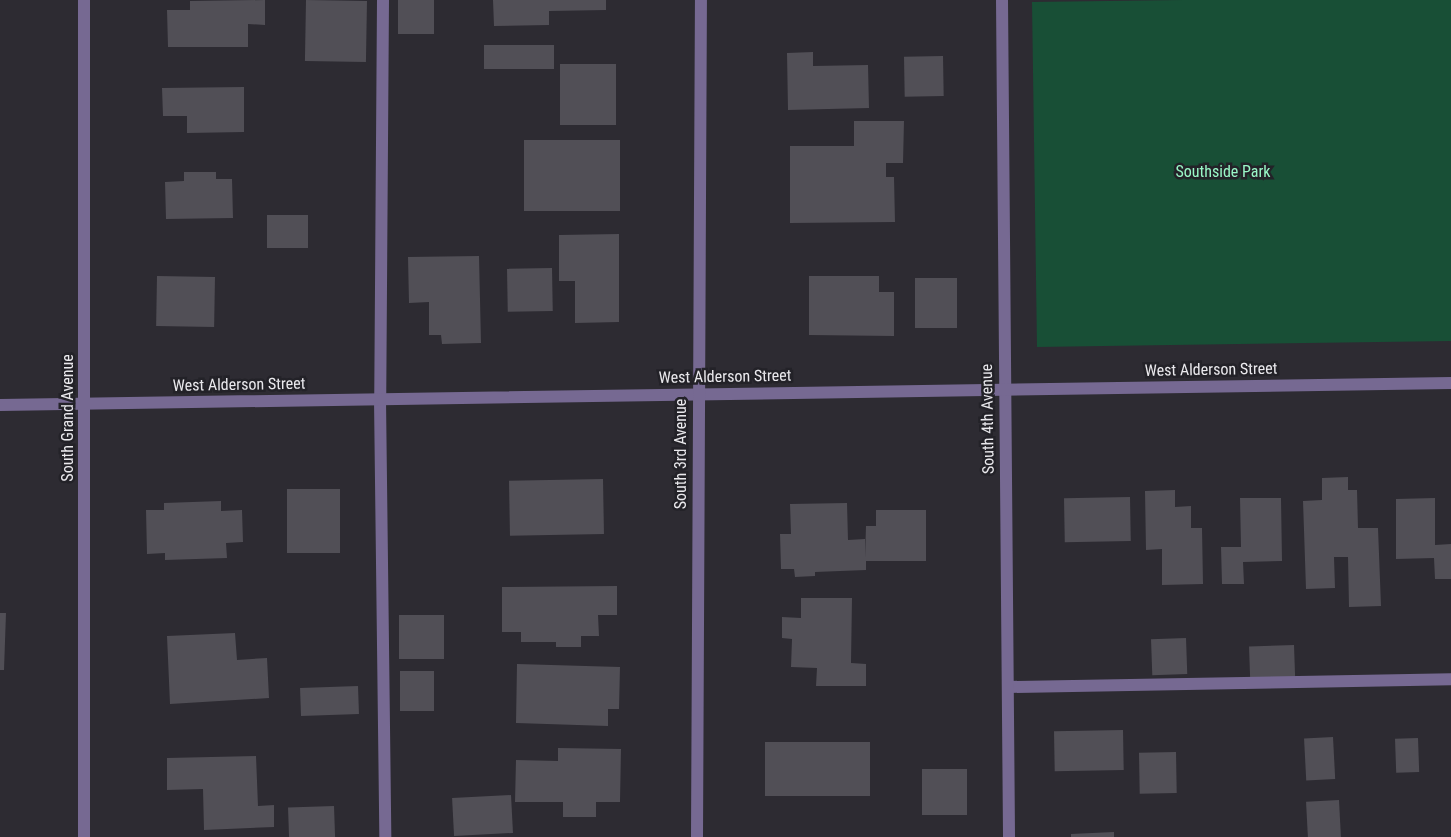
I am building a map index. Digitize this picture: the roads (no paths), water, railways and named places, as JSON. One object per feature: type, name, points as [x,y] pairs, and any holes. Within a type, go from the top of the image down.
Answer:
[{"type":"street","name":"South Grand Avenue","points":[[84,0],[84,837]]},
{"type":"street","points":[[383,0],[380,399],[385,837]]},
{"type":"street","name":"South 3rd Avenue","points":[[698,837],[701,0]]},
{"type":"street","name":"South 4th Avenue","points":[[1002,0],[1004,390],[1010,687],[1009,837]]},
{"type":"street","name":"West Alderson Street","points":[[0,405],[1451,383]]},
{"type":"street","points":[[1010,687],[1451,679]]},
{"type":"park label","name":"Southside Park","points":[[1223,172]]}]
